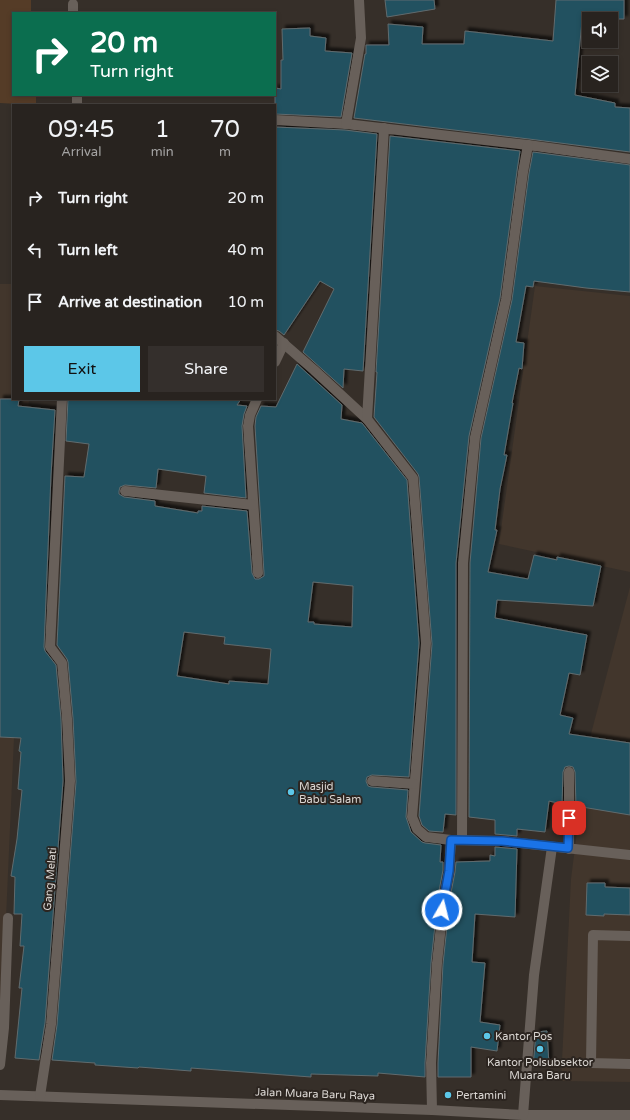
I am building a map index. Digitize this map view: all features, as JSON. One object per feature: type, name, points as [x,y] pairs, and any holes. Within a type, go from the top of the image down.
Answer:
[{"type":"street","points":[[346,124],[361,38],[359,0]]},
{"type":"street","points":[[276,120],[346,124],[384,128],[630,159]]},
{"type":"street","points":[[367,419],[384,128]]},
{"type":"street","points":[[462,840],[463,563],[474,445],[506,299],[528,145]]},
{"type":"street","points":[[276,337],[367,419],[413,478],[426,643],[412,817],[417,829],[426,837],[451,840],[502,841],[630,855]]},
{"type":"street","points":[[276,360],[284,343]]},
{"type":"street","name":"Gang Melati","points":[[40,1096],[51,1024],[70,780],[62,663],[50,647],[62,400]]},
{"type":"street","points":[[258,400],[250,415],[248,426],[258,573]]},
{"type":"street","points":[[125,491],[253,505]]},
{"type":"street","points":[[568,848],[569,772]]},
{"type":"street","points":[[372,781],[414,784]]},
{"type":"street","points":[[432,1110],[431,1063],[437,963],[444,896],[449,871],[451,840]]},
{"type":"street","points":[[523,1114],[534,975],[552,847]]},
{"type":"street","points":[[0,1065],[4,1028],[8,918]]},
{"type":"street","points":[[630,936],[593,935],[591,1063],[630,1064]]},
{"type":"street","name":"Jalan Muara Baru Raya","points":[[0,1095],[523,1114],[630,1115]]},
{"type":"shaded area","points":[[0,0],[31,0],[31,12],[12,12],[12,96],[36,96],[36,104],[0,103]]},
{"type":"shaded area","points":[[0,284],[12,284],[12,400],[29,400],[0,1054]]},
{"type":"shaded area","points":[[535,286],[630,296],[630,572],[499,544]]},
{"type":"shaded area","points":[[630,587],[630,1082],[561,1081],[571,879],[588,745]]},
{"type":"building","points":[[385,0],[434,0],[435,9],[387,17]]},
{"type":"building","points":[[556,0],[624,0],[624,19],[618,19],[618,12],[582,12],[575,95],[615,103],[615,107],[630,108],[630,152],[354,118],[366,54],[366,45],[389,45],[388,24],[423,27],[422,44],[464,44],[465,31],[553,41]]},
{"type":"building","points":[[310,28],[310,36],[326,38],[325,51],[352,53],[341,117],[276,114],[276,88],[281,89],[281,60],[283,60],[282,29]]},
{"type":"building","points":[[276,127],[345,130],[377,134],[363,371],[344,369],[343,388],[303,352],[334,289],[320,281],[284,335],[276,330]]},
{"type":"building","points":[[390,136],[520,151],[500,298],[469,436],[456,563],[456,815],[445,814],[443,832],[429,831],[422,825],[419,816],[432,644],[419,477],[374,417]]},
{"type":"building","points":[[533,152],[630,165],[630,292],[534,281],[533,287],[526,286],[516,342],[524,343],[522,369],[519,368],[512,403],[504,455],[507,455],[500,489],[495,530],[497,530],[488,572],[528,579],[534,555],[557,560],[557,557],[601,566],[593,606],[497,600],[495,618],[587,635],[580,675],[569,673],[560,715],[573,718],[569,734],[630,743],[630,815],[576,806],[575,772],[573,767],[569,766],[565,767],[563,772],[562,804],[549,801],[545,832],[517,829],[517,836],[495,834],[495,820],[469,817],[470,563],[481,438],[512,300]]},
{"type":"building","points":[[297,364],[342,405],[341,419],[362,423],[407,480],[419,643],[409,777],[372,775],[367,777],[366,781],[368,786],[371,787],[408,790],[406,817],[411,832],[422,842],[441,845],[440,862],[443,862],[443,870],[438,896],[431,963],[425,1077],[378,1073],[378,1076],[311,1074],[311,1077],[191,1068],[191,1071],[138,1068],[52,1060],[57,1025],[76,782],[73,718],[68,662],[57,645],[65,476],[84,477],[89,444],[66,441],[68,400],[240,400],[237,405],[247,406],[242,426],[246,498],[204,493],[206,476],[158,469],[156,488],[125,485],[120,487],[119,494],[124,497],[155,501],[155,506],[198,513],[198,511],[202,511],[202,506],[247,511],[252,573],[255,579],[259,579],[264,576],[255,426],[256,417],[261,406],[276,407]],"holes":[[[313,582],[353,586],[352,627],[314,624],[314,622],[308,622]],[[184,632],[225,637],[224,644],[271,649],[268,684],[229,681],[229,684],[177,676]]]},
{"type":"building","points":[[0,399],[12,399],[19,400],[18,406],[55,410],[44,647],[45,651],[56,665],[61,719],[63,781],[45,1023],[39,1060],[15,1058],[22,988],[19,988],[24,946],[20,946],[22,914],[14,914],[15,877],[11,876],[17,839],[22,790],[18,789],[21,752],[19,751],[21,738],[0,737]]},
{"type":"building","points":[[495,847],[517,849],[515,917],[475,914],[472,962],[485,963],[480,1022],[500,1025],[497,1051],[471,1047],[471,1077],[438,1077],[443,964],[450,898],[456,862],[490,861],[490,855],[495,856]]},
{"type":"building","points":[[587,883],[605,883],[605,887],[630,888],[630,915],[586,915]]},
{"type":"building","name":"Kantor Polsubsektor Muara Baru","points":[[547,1031],[549,1065],[533,1067],[536,1032]]},
{"type":"place","name":"Masjid Babu Salam","points":[[291,792]]},
{"type":"place","name":"Kantor Pos","points":[[487,1036]]},
{"type":"place","name":"Kantor Polsubsektor Muara Baru","points":[[540,1049]]},
{"type":"place","name":"Pertamini","points":[[448,1095]]},
{"type":"route","points":[[442,910],[449,871],[451,840],[502,841],[568,848],[569,818]]}]
